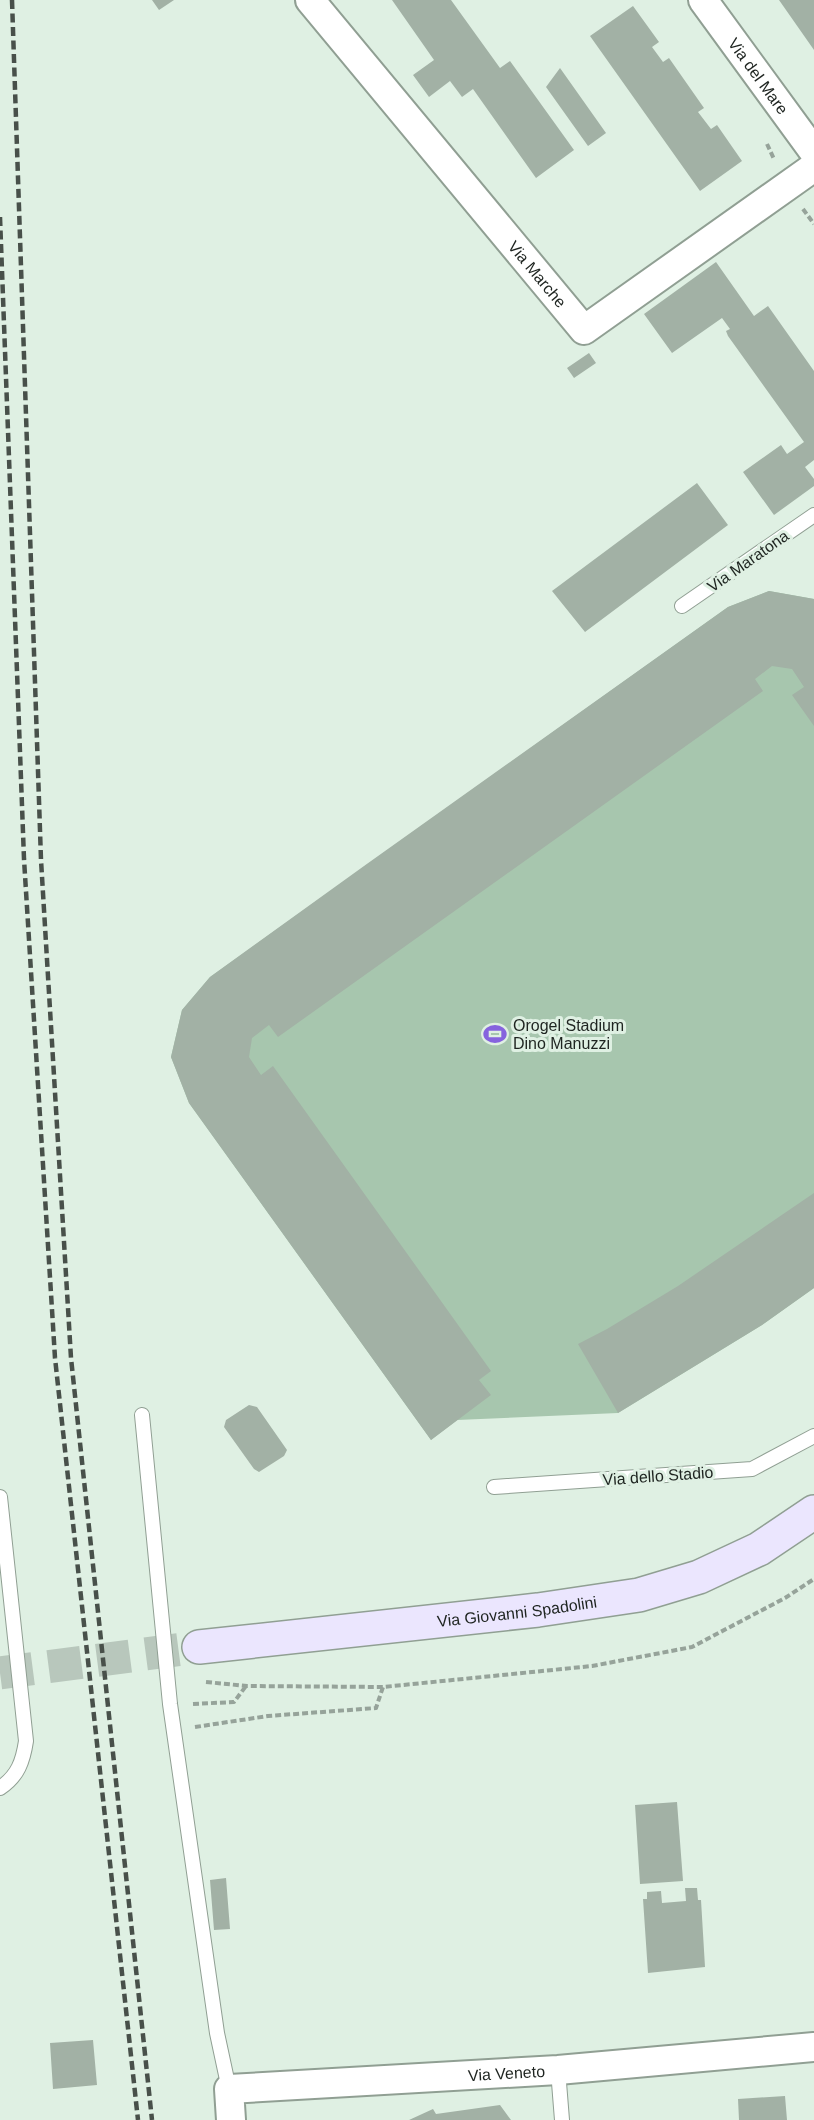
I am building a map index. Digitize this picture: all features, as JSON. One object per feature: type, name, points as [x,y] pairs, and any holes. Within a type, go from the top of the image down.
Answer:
[{"type":"main road","name":"Via Giovanni Spadolini","points":[[199,1647],[538,1610],[639,1594],[699,1578],[759,1549],[814,1512]]},
{"type":"street","name":"Via Marche","points":[[310,0],[584,330],[814,167]]},
{"type":"street","name":"Via del Mare","points":[[703,0],[814,152]]},
{"type":"street","name":"Via Veneto","points":[[229,2089],[558,2070],[814,2047]]},
{"type":"street","points":[[229,2089],[231,2120]]},
{"type":"lane","name":"Via Maratona","points":[[682,606],[814,515]]},
{"type":"lane","points":[[142,1415],[173,1728],[217,2033],[229,2089]]},
{"type":"lane","name":"Via dello Stadio","points":[[494,1487],[752,1469],[814,1436]]},
{"type":"lane","points":[[0,1497],[26,1741],[22,1764],[8,1783],[0,1788]]},
{"type":"lane","points":[[558,2070],[562,2120]]},
{"type":"path","points":[[766,142],[786,186],[814,224]]},
{"type":"path","points":[[203,1682],[247,1686],[383,1687],[592,1666],[692,1647],[785,1598],[814,1579]]},
{"type":"path","points":[[170,1704],[234,1702],[247,1686]]},
{"type":"path","points":[[173,1728],[191,1728],[268,1716],[376,1708],[383,1687]]},
{"type":"green space","name":"Orogel Stadium Dino Manuzzi","points":[[769,591],[814,599],[814,1288],[762,1325],[618,1413],[457,1420],[431,1440],[189,1103],[171,1057],[182,1010],[210,977],[728,607]]},
{"type":"building","points":[[152,0],[174,0],[159,10]]},
{"type":"building","points":[[392,0],[451,0],[500,68],[510,61],[574,150],[536,178],[473,89],[462,97],[450,81],[429,97],[413,75],[434,60]]},
{"type":"building","points":[[779,0],[814,0],[814,50]]},
{"type":"building","points":[[633,6],[659,42],[652,47],[663,62],[669,58],[704,108],[698,112],[711,129],[717,125],[742,161],[700,191],[590,36]]},
{"type":"building","points":[[560,68],[606,133],[588,146],[546,87]]},
{"type":"building","points":[[716,262],[754,316],[768,306],[814,371],[814,460],[805,467],[814,479],[814,486],[774,515],[743,472],[781,445],[787,454],[804,442],[728,336],[726,331],[730,329],[722,318],[672,353],[644,314]]},
{"type":"building","points":[[589,353],[596,363],[574,378],[567,368]]},
{"type":"building","points":[[697,483],[728,525],[585,632],[552,591]]},
{"type":"building","points":[[769,591],[814,599],[814,726],[792,695],[804,687],[792,669],[772,666],[755,679],[763,691],[278,1037],[269,1025],[252,1038],[249,1057],[261,1075],[273,1066],[491,1371],[479,1380],[491,1395],[431,1440],[189,1103],[171,1057],[182,1010],[210,977],[364,866],[728,607]]},
{"type":"building","points":[[814,1193],[814,1288],[762,1325],[618,1413],[578,1344],[678,1286]]},
{"type":"building","points":[[249,1405],[257,1407],[287,1450],[284,1456],[259,1472],[254,1469],[224,1427],[226,1420]]},
{"type":"building","points":[[677,1802],[683,1881],[640,1884],[635,1805]]},
{"type":"building","points":[[226,1878],[230,1929],[214,1930],[210,1880]]},
{"type":"building","points":[[685,1888],[697,1888],[698,1900],[701,1900],[705,1967],[648,1973],[643,1899],[647,1899],[647,1892],[661,1891],[662,1903],[686,1901]]},
{"type":"building","points":[[93,2040],[97,2085],[53,2089],[50,2043]]},
{"type":"building","points":[[785,2096],[787,2120],[739,2120],[738,2099]]},
{"type":"building","points":[[500,2105],[511,2120],[409,2120],[433,2109],[436,2114]]},
{"type":"tunnel","points":[[0,1673],[199,1647]]},
{"type":"railway","points":[[12,0],[41,860],[71,1358],[152,2120]]},
{"type":"railway","points":[[0,217],[24,859],[55,1358],[138,2120]]},
{"type":"place","name":"Orogel Stadium Dino Manuzzi","points":[[495,1034]]}]
